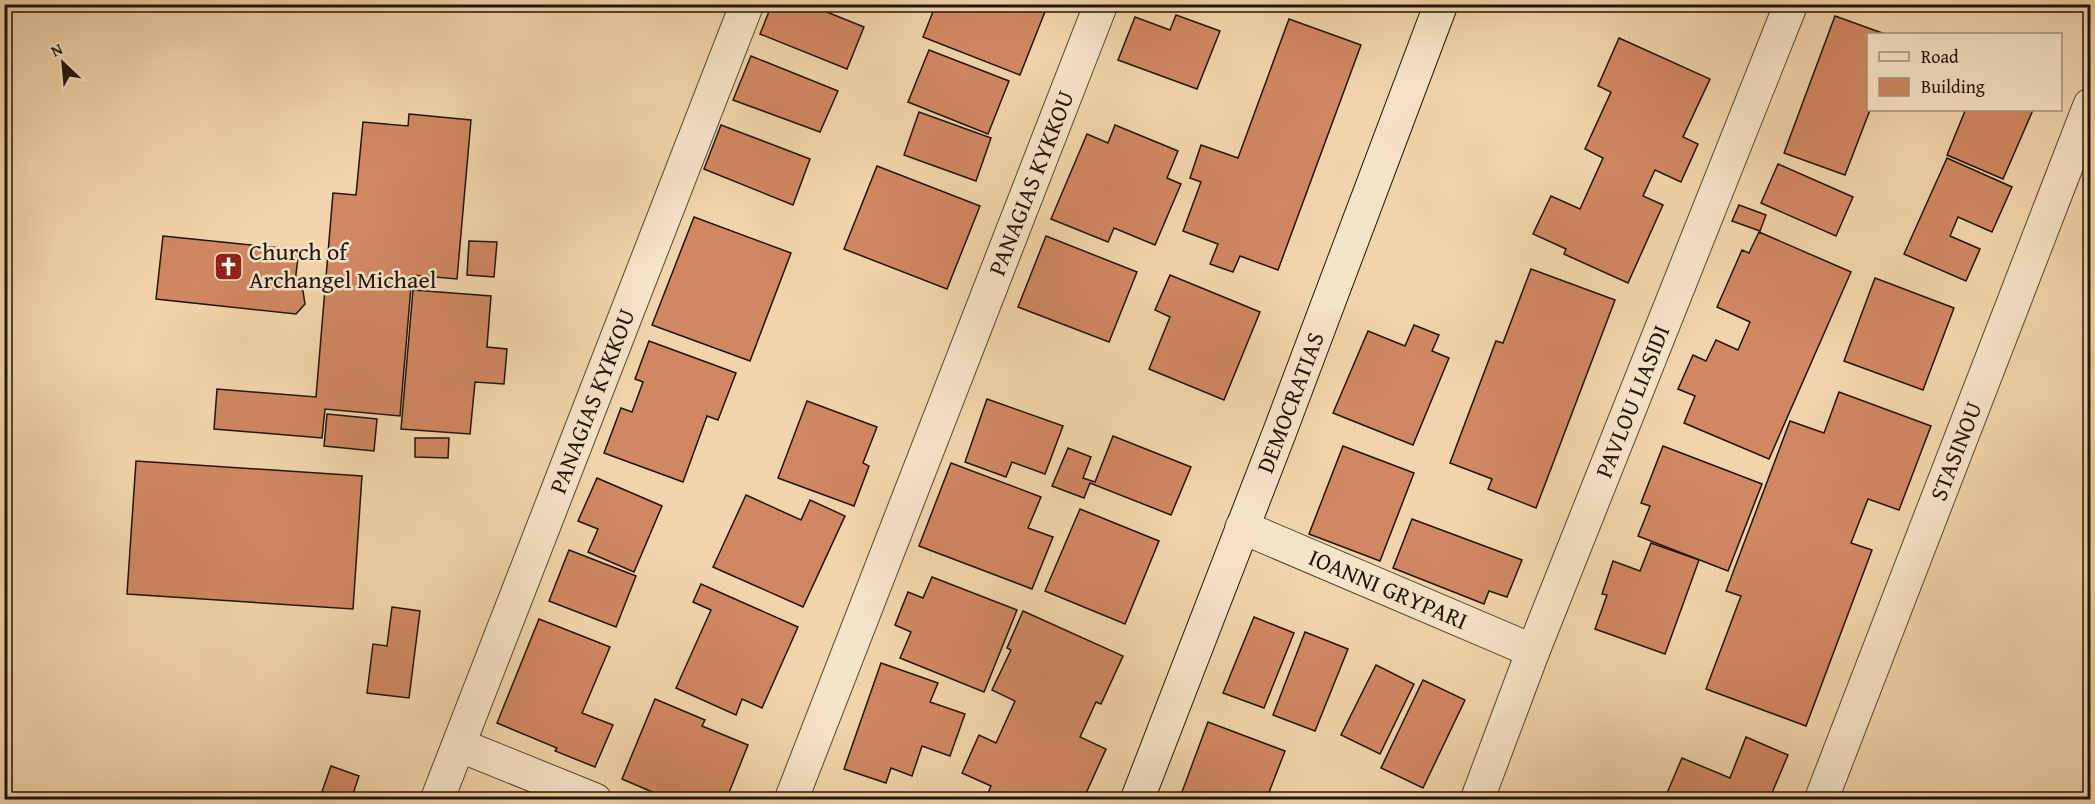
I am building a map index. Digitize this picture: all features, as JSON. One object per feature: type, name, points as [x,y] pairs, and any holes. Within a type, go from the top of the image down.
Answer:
[{"type":"street","name":"PANAGIAS KYKKOU","points":[[437,800],[747,4]]},
{"type":"street","name":"PANAGIAS KYKKOU","points":[[791,800],[1101,4]]},
{"type":"street","name":"DEMOCRATIAS","points":[[1137,800],[1280,431],[1441,4]]},
{"type":"street","name":"PAVLOU LIASIDI","points":[[1477,800],[1533,651],[1791,4]]},
{"type":"street","name":"STASINOU","points":[[1821,800],[2091,105]]},
{"type":"street","name":"IOANNI GRYPARI","points":[[1242,527],[1533,651]]},
{"type":"street","points":[[459,745],[595,800]]},
{"type":"building","points":[[772,4],[807,4],[864,27],[847,69],[760,34]]},
{"type":"building","points":[[936,4],[1048,4],[1020,75],[923,37]]},
{"type":"building","points":[[1176,15],[1220,31],[1197,89],[1118,60],[1135,17],[1170,30]]},
{"type":"building","points":[[1835,16],[1882,33],[1867,33],[1867,111],[1870,111],[1845,175],[1784,153]]},
{"type":"building","points":[[1289,19],[1361,45],[1278,270],[1240,256],[1233,272],[1210,264],[1218,244],[1183,231],[1201,182],[1190,178],[1201,145],[1238,158]]},
{"type":"building","points":[[1619,38],[1710,79],[1683,137],[1698,144],[1681,182],[1655,170],[1643,196],[1663,205],[1628,283],[1564,254],[1566,249],[1533,234],[1551,196],[1580,209],[1603,158],[1585,149],[1611,92],[1598,86]]},
{"type":"building","points":[[929,50],[1009,81],[988,134],[908,102]]},
{"type":"building","points":[[751,56],[838,91],[820,132],[733,100]]},
{"type":"building","points":[[1965,111],[2033,111],[2003,179],[1947,155]]},
{"type":"building","points":[[919,112],[991,138],[976,181],[904,155]]},
{"type":"building","points":[[409,114],[471,120],[457,279],[412,275],[400,416],[325,409],[322,438],[214,429],[217,389],[316,397],[333,193],[356,195],[363,122],[408,126]]},
{"type":"building","points":[[721,125],[810,159],[793,205],[704,169]]},
{"type":"building","points":[[1115,125],[1178,151],[1167,178],[1181,184],[1155,245],[1114,228],[1108,242],[1051,219],[1087,134],[1108,143]]},
{"type":"building","points":[[1947,158],[2012,187],[1992,232],[1958,217],[1950,236],[1980,249],[1966,281],[1904,254]]},
{"type":"building","points":[[1778,164],[1853,197],[1836,236],[1761,203]]},
{"type":"building","points":[[877,166],[980,206],[947,289],[844,249]]},
{"type":"building","points":[[1739,205],[1766,215],[1760,231],[1732,221]]},
{"type":"building","points":[[694,217],[791,253],[750,361],[652,325]]},
{"type":"building","points":[[1759,232],[1851,272],[1769,459],[1684,423],[1695,396],[1678,389],[1693,355],[1706,361],[1716,340],[1738,350],[1750,322],[1717,307],[1742,250],[1749,253]]},
{"type":"building","name":"Church of Archangel Michael","points":[[163,236],[299,250],[295,282],[303,291],[305,304],[296,314],[156,299]]},
{"type":"building","points":[[1046,236],[1137,272],[1109,342],[1018,307]]},
{"type":"building","points":[[469,241],[497,242],[494,277],[467,275]]},
{"type":"building","points":[[1531,269],[1615,300],[1536,508],[1488,489],[1492,479],[1450,463],[1496,341],[1503,343]]},
{"type":"building","points":[[1170,275],[1260,312],[1224,400],[1149,369],[1170,317],[1155,310]]},
{"type":"building","points":[[1875,278],[1954,308],[1923,390],[1844,361]]},
{"type":"building","points":[[413,290],[491,296],[487,347],[507,349],[504,384],[475,382],[470,434],[401,429]]},
{"type":"building","points":[[1414,325],[1439,335],[1432,351],[1449,358],[1413,445],[1333,413],[1368,331],[1405,346]]},
{"type":"building","points":[[649,341],[736,373],[718,420],[707,416],[683,482],[604,453],[621,408],[632,412],[643,382],[635,379]]},
{"type":"building","points":[[1839,392],[1931,426],[1899,510],[1868,499],[1851,543],[1872,550],[1806,726],[1706,689],[1741,596],[1726,591],[1790,421],[1824,433]]},
{"type":"building","points":[[987,399],[1063,426],[1045,474],[1012,462],[1006,477],[965,462]]},
{"type":"building","points":[[807,401],[877,427],[863,463],[869,466],[854,506],[778,478]]},
{"type":"building","points":[[327,414],[377,419],[374,451],[324,446]]},
{"type":"building","points":[[1113,436],[1191,467],[1171,515],[1090,483],[1084,498],[1052,486],[1068,448],[1091,457],[1083,478],[1095,482]]},
{"type":"building","points":[[415,438],[449,438],[448,458],[415,457]]},
{"type":"building","points":[[1343,446],[1414,473],[1380,561],[1309,534]]},
{"type":"building","points":[[1663,446],[1762,484],[1728,571],[1638,536],[1650,506],[1641,503]]},
{"type":"building","points":[[136,461],[362,476],[353,609],[127,594]]},
{"type":"building","points":[[951,463],[1041,497],[1028,528],[1053,537],[1032,589],[919,546]]},
{"type":"building","points":[[597,478],[662,506],[634,572],[588,552],[598,529],[578,521]]},
{"type":"building","points":[[746,495],[801,520],[810,500],[845,516],[803,607],[713,567]]},
{"type":"building","points":[[1080,509],[1159,541],[1125,624],[1045,591]]},
{"type":"building","points":[[1412,519],[1522,560],[1507,597],[1489,591],[1484,604],[1393,568]]},
{"type":"building","points":[[1651,543],[1699,560],[1665,654],[1595,629],[1607,595],[1602,594],[1613,561],[1640,571]]},
{"type":"building","points":[[569,550],[636,576],[616,627],[549,601]]},
{"type":"building","points":[[932,577],[1017,610],[984,692],[900,658],[911,632],[895,625],[908,592],[923,598]]},
{"type":"building","points":[[701,584],[798,627],[762,708],[742,699],[736,715],[676,688],[711,610],[693,602]]},
{"type":"building","points":[[392,607],[420,611],[409,698],[367,693],[373,644],[387,646]]},
{"type":"building","points":[[1023,611],[1123,656],[1101,704],[1096,702],[1080,737],[1106,749],[1083,800],[985,800],[991,786],[962,773],[979,735],[996,743],[1015,701],[992,690],[1011,650],[1007,648]]},
{"type":"building","points":[[1254,617],[1294,633],[1264,708],[1223,693]]},
{"type":"building","points":[[539,619],[610,647],[582,713],[613,725],[595,767],[497,723]]},
{"type":"building","points":[[1305,632],[1348,649],[1315,731],[1273,715]]},
{"type":"building","points":[[881,663],[938,683],[930,702],[965,714],[950,756],[922,746],[912,776],[891,768],[886,783],[844,769]]},
{"type":"building","points":[[1376,665],[1414,684],[1380,754],[1341,735]]},
{"type":"building","points":[[1423,680],[1465,700],[1423,788],[1381,768]]},
{"type":"building","points":[[655,699],[705,720],[702,726],[748,745],[726,800],[671,800],[622,779]]},
{"type":"building","points":[[1208,722],[1285,751],[1266,800],[1179,800]]},
{"type":"building","points":[[1746,737],[1788,755],[1769,800],[1664,800],[1682,758],[1730,778]]},
{"type":"building","points":[[331,766],[359,776],[351,800],[319,800]]},
{"type":"place","name":"Church of Archangel Michael","points":[[228,266]]}]
